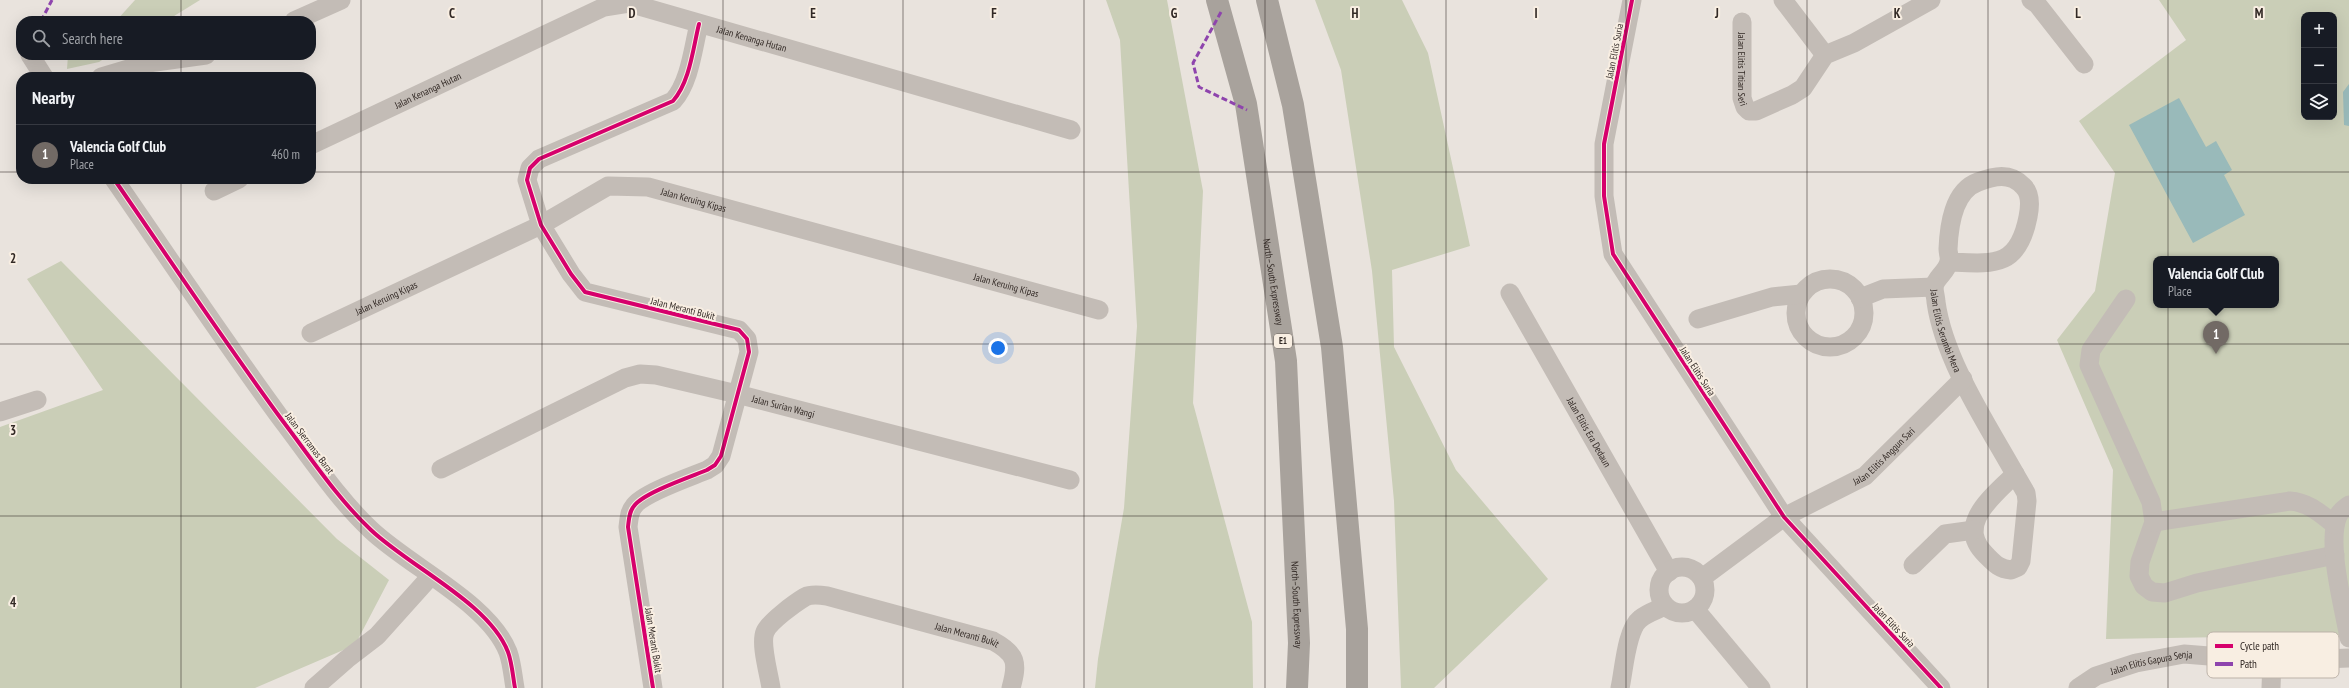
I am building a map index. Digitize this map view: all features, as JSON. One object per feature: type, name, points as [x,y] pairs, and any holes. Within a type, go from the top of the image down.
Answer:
[{"type":"highway","name":"North–South Expressway","points":[[1217,0],[1246,104],[1286,361],[1299,643],[1297,688]]},
{"type":"highway","points":[[1267,0],[1293,105],[1332,347],[1357,629],[1357,688]]},
{"type":"street","points":[[305,16],[341,0]]},
{"type":"street","name":"Jalan Elitis Suria","points":[[1632,0],[1604,144],[1604,196],[1613,254],[1784,517],[1941,688]]},
{"type":"street","points":[[1783,0],[1825,55],[1854,43],[1931,0]]},
{"type":"street","points":[[2031,0],[2037,4],[2084,64]]},
{"type":"street","name":"Jalan Kenanga Hutan","points":[[316,143],[604,7],[629,3],[1071,130]]},
{"type":"street","name":"Jalan Elitis Titian Seri","points":[[1742,22],[1740,88],[1745,107],[1750,111],[1756,111],[1792,95],[1803,88],[1825,55]]},
{"type":"street","name":"Jalan Meranti Bukit","points":[[653,688],[628,527],[630,514],[634,505],[643,497],[707,470],[715,465],[721,456],[749,352],[747,339],[738,330],[585,292],[571,274],[542,224],[527,180],[530,168],[540,159],[673,101],[681,93],[699,24]]},
{"type":"street","points":[[33,60],[41,72]]},
{"type":"street","points":[[118,72],[148,63],[170,60]]},
{"type":"street","points":[[139,72],[148,63]]},
{"type":"street","name":"Jalan Elitis Serambi Mera","points":[[1949,262],[2000,261],[2013,252],[2024,236],[2029,213],[2029,194],[2024,186],[2005,176],[1994,176],[1972,184],[1963,192],[1956,202],[1950,236],[1949,262],[1934,287],[1939,319],[1963,379]]},
{"type":"street","name":"Jalan Sierramas Barat","points":[[117,184],[242,365],[342,500],[372,532],[430,577],[478,610],[494,629],[508,652],[514,688]]},
{"type":"street","points":[[214,191],[229,184]]},
{"type":"street","name":"Jalan Keruing Kipas","points":[[311,333],[542,224],[608,186],[648,187],[1099,310]]},
{"type":"street","points":[[1832,279],[1843,282],[1853,288],[1860,298],[1864,308],[1864,318],[1854,337],[1846,344],[1825,347],[1815,344],[1805,337],[1798,328],[1795,316],[1796,304],[1801,294],[1809,285],[1820,280],[1832,279]]},
{"type":"street","points":[[1860,298],[1883,289],[1934,287]]},
{"type":"street","name":"Jalan Elitis Era Dedaun","points":[[1510,293],[1669,572]]},
{"type":"street","points":[[1698,319],[1772,297],[1801,294]]},
{"type":"street","points":[[2126,299],[2092,350],[2089,365],[2151,502],[2154,522],[2139,569],[2139,576],[2144,586],[2152,592],[2165,593],[2197,583],[2335,555]]},
{"type":"street","name":"Jalan Surian Wangi","points":[[441,469],[625,378],[640,374],[656,375],[737,394],[1070,480]]},
{"type":"street","points":[[1963,379],[2016,474],[2026,493],[2027,501],[2021,561],[2018,567],[2011,570],[1997,566],[1977,545],[1974,530],[1978,513],[2016,474]]},
{"type":"street","name":"Jalan Elitis Anggun Sari","points":[[1702,578],[1784,517],[1865,476],[1963,379]]},
{"type":"street","points":[[0,412],[37,400]]},
{"type":"street","points":[[2154,522],[2290,501],[2298,502],[2313,508],[2335,525]]},
{"type":"street","points":[[2349,506],[2338,514],[2335,525],[2335,555],[2349,638]]},
{"type":"street","points":[[1913,565],[1944,534],[1974,530]]},
{"type":"street","points":[[1676,568],[1690,569],[1702,578],[1705,592],[1704,599],[1695,609],[1682,613],[1676,612],[1665,606],[1659,591],[1663,577],[1669,572],[1676,568]]},
{"type":"street","points":[[314,688],[347,659],[377,636],[430,577]]},
{"type":"street","name":"Jalan Meranti Bukit","points":[[771,688],[764,642],[765,632],[771,624],[800,601],[806,597],[815,595],[827,596],[993,641],[1012,654],[1016,664],[1011,688]]},
{"type":"street","points":[[1620,688],[1631,633],[1635,624],[1640,619],[1665,606]]},
{"type":"street","points":[[1695,609],[1761,688]]},
{"type":"street","name":"Jalan Elitis Gapura Senja","points":[[2078,688],[2096,676],[2136,663],[2184,654],[2207,656]]},
{"type":"street","name":"Jalan Elitis Gapura Senja","points":[[2339,658],[2349,658]]},
{"type":"street","points":[[2271,678],[2271,688]]},
{"type":"green space","points":[[135,0],[200,0],[174,16],[121,16]]},
{"type":"green space","points":[[1106,0],[1167,0],[1203,191],[1193,403],[1252,622],[1253,688],[1095,688],[1098,659],[1124,508],[1137,326],[1120,40]]},
{"type":"green space","points":[[1315,0],[1402,0],[1428,53],[1470,246],[1392,270],[1394,347],[1456,470],[1548,579],[1434,688],[1401,688],[1394,501],[1372,271],[1341,70]]},
{"type":"green space","points":[[2159,0],[2349,0],[2349,635],[2339,635],[2339,632],[2207,632],[2207,637],[2106,639],[2113,470],[2057,340],[2095,291],[2115,173],[2079,121],[2186,40]]},
{"type":"green space","points":[[68,60],[102,60],[99,62],[67,69]]},
{"type":"green space","points":[[61,261],[337,539],[389,580],[355,645],[255,688],[0,688],[0,427],[103,390],[27,279]]},
{"type":"water","points":[[2349,84],[2349,126],[2344,125],[2343,92]]},
{"type":"water","points":[[2179,98],[2206,147],[2216,141],[2232,170],[2224,175],[2245,215],[2193,243],[2129,125]]},
{"type":"marked path","points":[[44,16],[52,0]]},
{"type":"marked path","points":[[1221,12],[1193,63],[1199,87],[1247,110]]},
{"type":"cycle path","points":[[1632,0],[1604,144],[1604,196],[1613,254],[1784,517],[1941,688]]},
{"type":"cycle path","points":[[653,688],[628,527],[630,513],[632,508],[647,496],[707,470],[715,465],[721,456],[749,352],[747,339],[739,330],[585,292],[571,274],[541,225],[527,180],[530,168],[539,159],[673,101],[679,93],[687,75],[699,24]]},
{"type":"cycle path","points":[[117,184],[260,390],[347,505],[387,544],[447,586],[467,602],[484,617],[498,634],[508,652],[515,688]]},
{"type":"place","name":"Valencia Golf Club","points":[[2216,354]]}]
